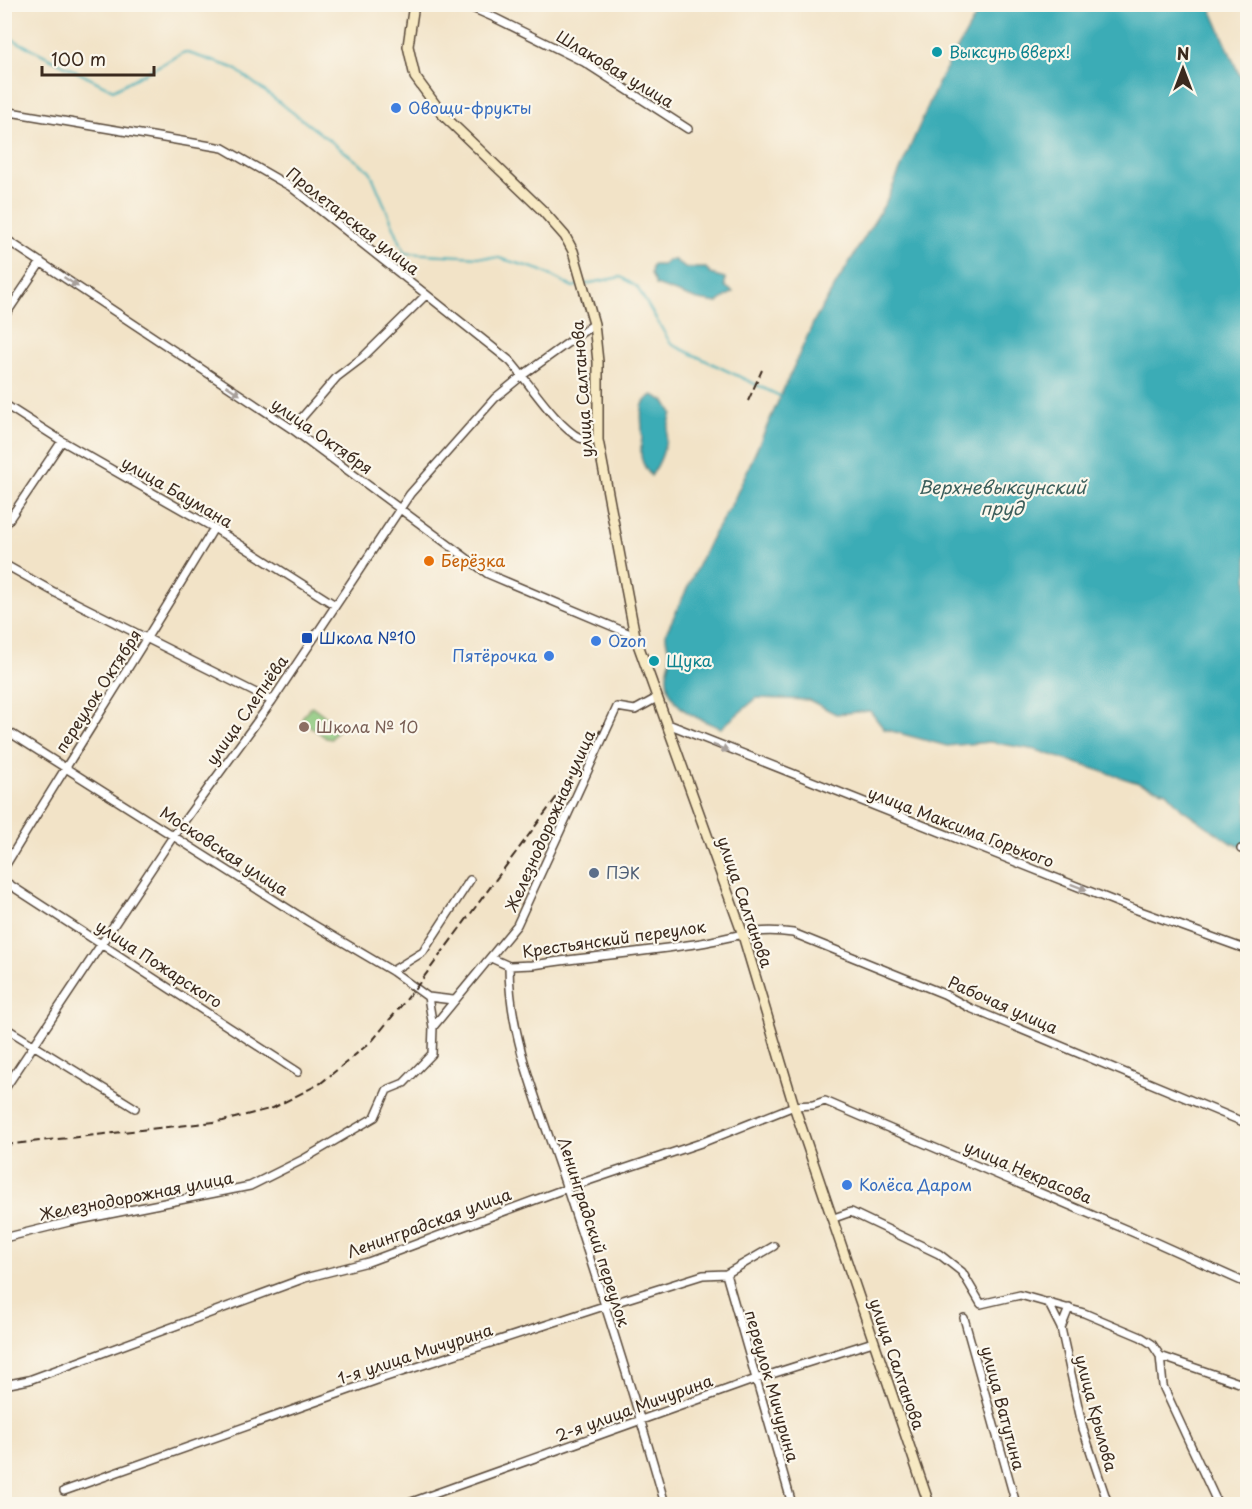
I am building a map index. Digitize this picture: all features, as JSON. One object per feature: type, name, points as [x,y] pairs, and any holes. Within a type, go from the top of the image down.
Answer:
[{"type":"main road","name":"улица Салтанова","points":[[414,4],[408,46],[415,77],[443,115],[555,224],[565,236],[579,268],[594,324],[598,362],[598,440],[634,636],[655,699],[668,724],[742,932],[794,1106],[834,1218],[928,1504]]},
{"type":"street","name":"Шлаковая улица","points":[[463,4],[584,62],[688,129]]},
{"type":"street","name":"Пролетарская улица","points":[[4,111],[223,148],[291,187],[495,348],[523,375],[530,389],[572,432],[580,438],[598,440]]},
{"type":"street","name":"улица Октября","points":[[4,238],[292,429],[488,574],[634,636]]},
{"type":"street","points":[[4,317],[41,262]]},
{"type":"street","points":[[292,429],[337,376],[362,358],[426,295]]},
{"type":"street","name":"улица Слепнёва","points":[[4,1090],[174,835],[272,701],[399,508],[468,427],[523,375],[594,324]]},
{"type":"street","name":"улица Баумана","points":[[4,404],[62,441],[214,528],[335,605]]},
{"type":"street","points":[[4,527],[62,441]]},
{"type":"street","name":"переулок Октября","points":[[4,868],[65,767],[148,640],[214,528]]},
{"type":"street","points":[[4,564],[148,640],[272,701]]},
{"type":"street","name":"Железнодорожная улица","points":[[4,1238],[69,1222],[250,1186],[302,1160],[375,1117],[387,1090],[404,1083],[432,1054],[433,1027],[517,925],[617,707],[635,710],[655,699]]},
{"type":"street","name":"улица Максима Горького","points":[[668,724],[1118,903],[1248,950]]},
{"type":"street","name":"Московская улица","points":[[4,729],[251,886],[392,971],[428,997]]},
{"type":"street","points":[[392,971],[423,952],[470,880]]},
{"type":"street","name":"улица Пожарского","points":[[4,881],[103,943],[298,1072]]},
{"type":"street","name":"Рабочая улица","points":[[742,932],[774,930],[793,933],[944,994],[970,1008],[1248,1124]]},
{"type":"street","name":"Крестьянский переулок","points":[[491,958],[509,966],[533,965],[708,941],[742,932]]},
{"type":"street","name":"Ленинградский переулок","points":[[509,966],[509,992],[522,1053],[567,1188],[665,1504]]},
{"type":"street","points":[[433,1027],[428,997],[453,1000]]},
{"type":"street","points":[[4,1027],[135,1108]]},
{"type":"street","name":"улица Некрасова","points":[[794,1106],[813,1105],[825,1101],[860,1114],[1248,1284]]},
{"type":"street","name":"Ленинградская улица","points":[[4,1385],[29,1380],[305,1278],[368,1262],[567,1188],[701,1143],[794,1106]]},
{"type":"street","points":[[834,1218],[851,1212],[939,1254],[962,1272],[981,1304],[1020,1295],[1069,1308],[1141,1337],[1152,1344],[1160,1356],[1163,1386],[1218,1504]]},
{"type":"street","name":"1-я улица Мичурина","points":[[64,1491],[369,1383],[604,1306],[702,1275],[726,1275],[774,1246]]},
{"type":"street","name":"переулок Мичурина","points":[[726,1275],[792,1504]]},
{"type":"street","name":"улица Крылова","points":[[1048,1302],[1060,1328],[1083,1429],[1108,1504]]},
{"type":"street","points":[[1060,1328],[1069,1308]]},
{"type":"street","name":"улица Ватутина","points":[[964,1318],[1016,1504]]},
{"type":"street","name":"2-я улица Мичурина","points":[[406,1504],[756,1379],[873,1342]]},
{"type":"street","points":[[1160,1356],[1248,1386]]},
{"type":"green space","points":[[312,706],[337,725],[338,729],[331,739],[326,738],[302,720]]},
{"type":"water","name":"Верхневыксунский пруд","points":[[1209,4],[1238,72],[1248,86],[1247,847],[1231,843],[1182,809],[1166,792],[1036,750],[990,742],[947,746],[884,729],[870,711],[836,714],[809,700],[757,698],[721,728],[684,710],[671,695],[668,686],[670,653],[666,633],[710,540],[733,502],[815,319],[886,202],[939,81],[982,5]]},
{"type":"water","points":[[668,260],[675,260],[685,268],[706,268],[711,274],[725,278],[725,286],[733,292],[717,303],[698,300],[656,285],[651,274],[652,265],[663,265]]},
{"type":"water","points":[[653,395],[665,401],[672,413],[663,452],[651,476],[643,464],[641,454],[641,415],[642,406]]},
{"type":"waterway","points":[[4,35],[113,90],[185,52],[234,68],[370,171],[405,253],[499,258],[540,270],[573,287],[579,285]]},
{"type":"waterway","points":[[585,284],[621,277],[637,287],[671,344],[780,396]]},
{"type":"railway","points":[[748,401],[762,370]]},
{"type":"railway","points":[[4,1145],[223,1121],[273,1108],[321,1083],[372,1041],[415,989],[579,767],[605,722]]},
{"type":"place","name":"Выксунь вверх!","points":[[937,52]]},
{"type":"place","name":"Овощи-фрукты","points":[[396,108]]},
{"type":"place","name":"Берёзка","points":[[429,561]]},
{"type":"place","name":"Школа №10","points":[[307,638]]},
{"type":"place","name":"Ozon","points":[[596,641]]},
{"type":"place","name":"Пятёрочка","points":[[549,656]]},
{"type":"place","name":"Щука","points":[[654,661]]},
{"type":"place","name":"Школа № 10","points":[[304,727]]},
{"type":"place","name":"ПЭК","points":[[594,873]]},
{"type":"place","name":"Колёса Даром","points":[[847,1185]]}]
